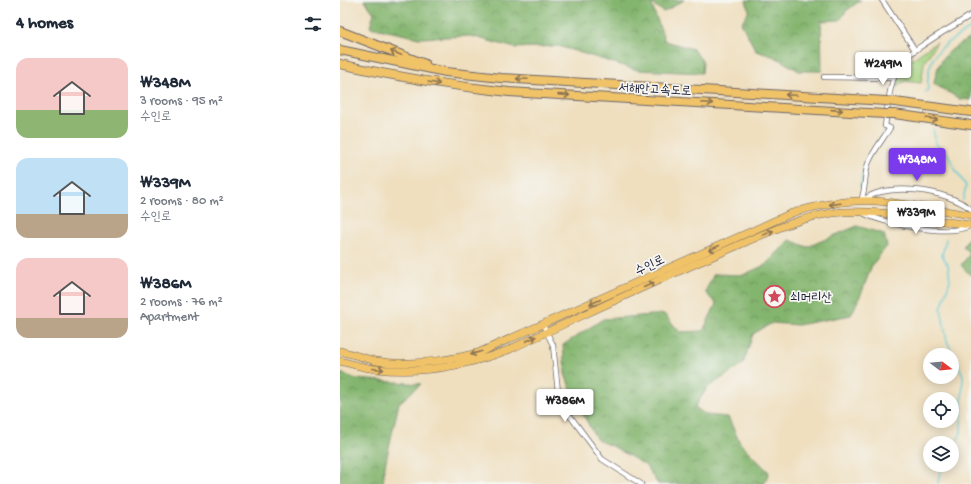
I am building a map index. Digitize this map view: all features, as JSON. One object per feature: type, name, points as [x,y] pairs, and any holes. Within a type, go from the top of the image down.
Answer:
[{"type":"highway","points":[[340,31],[446,72]]},
{"type":"highway","name":"서해안고속도로","points":[[340,50],[446,72],[502,78],[886,101],[971,112]]},
{"type":"highway","name":"서해안고속도로","points":[[340,64],[396,77],[452,86],[509,92],[889,114],[971,126]]},
{"type":"highway","points":[[340,68],[396,77]]},
{"type":"main road","name":"수인로","points":[[340,361],[375,369],[426,370],[445,368],[481,360],[545,328],[792,213],[819,206],[861,201],[885,202],[971,214]]},
{"type":"main road","name":"수인로","points":[[340,351],[376,361],[403,363],[444,360],[478,353],[545,328],[787,225],[834,213],[862,212],[971,225]]},
{"type":"street","points":[[882,0],[915,50]]},
{"type":"street","points":[[861,201],[865,192],[864,180],[868,164],[890,128],[885,126],[894,78],[900,63],[915,50],[971,15]]},
{"type":"street","points":[[824,77],[894,78]]},
{"type":"street","points":[[861,201],[877,192],[913,190],[960,201],[971,209]]},
{"type":"street","points":[[862,212],[878,220],[891,224],[936,228],[944,231],[965,229],[971,225]]},
{"type":"street","points":[[545,328],[552,344],[559,401],[602,459],[641,484]]},
{"type":"green space","points":[[364,0],[684,0],[664,12],[651,3],[665,41],[693,49],[703,62],[702,73],[637,70],[558,46],[515,48],[471,36],[419,38],[370,27],[374,13]]},
{"type":"green space","points":[[746,0],[861,0],[846,11],[840,20],[821,21],[822,71],[799,71],[775,57],[756,51],[741,23],[749,11]]},
{"type":"green space","points":[[971,37],[971,100],[960,99],[934,84],[938,67],[946,55],[956,46]]},
{"type":"green space","points":[[937,42],[924,63],[921,83],[905,81],[896,87],[905,64]]},
{"type":"green space","points":[[857,226],[884,234],[887,246],[872,265],[862,292],[851,315],[798,325],[772,323],[753,334],[743,364],[707,388],[695,407],[706,415],[728,417],[740,443],[769,472],[764,484],[658,484],[645,465],[614,447],[597,440],[574,398],[565,374],[563,345],[603,319],[664,314],[680,332],[703,331],[716,304],[705,292],[714,274],[743,275],[765,265],[790,240],[807,247]]},
{"type":"green space","points":[[968,238],[971,239],[971,276],[961,265],[970,254],[963,247]]},
{"type":"green space","points":[[340,373],[357,379],[421,384],[399,403],[385,465],[383,484],[340,484]]},
{"type":"waterway","points":[[926,92],[928,89],[928,77],[933,58],[945,45],[971,28]]},
{"type":"waterway","points":[[933,129],[936,144],[948,154],[955,169],[966,186],[963,200]]},
{"type":"waterway","points":[[880,139],[884,132]]},
{"type":"waterway","points":[[860,187],[867,160]]},
{"type":"waterway","points":[[946,239],[942,255],[948,265],[950,280],[941,309],[947,341],[963,375],[961,433],[959,437]]},
{"type":"waterway","points":[[938,483],[940,472]]},
{"type":"tunnel","points":[[936,226],[938,200]]},
{"type":"place","name":"쇠머리산","points":[[774,296]]}]
